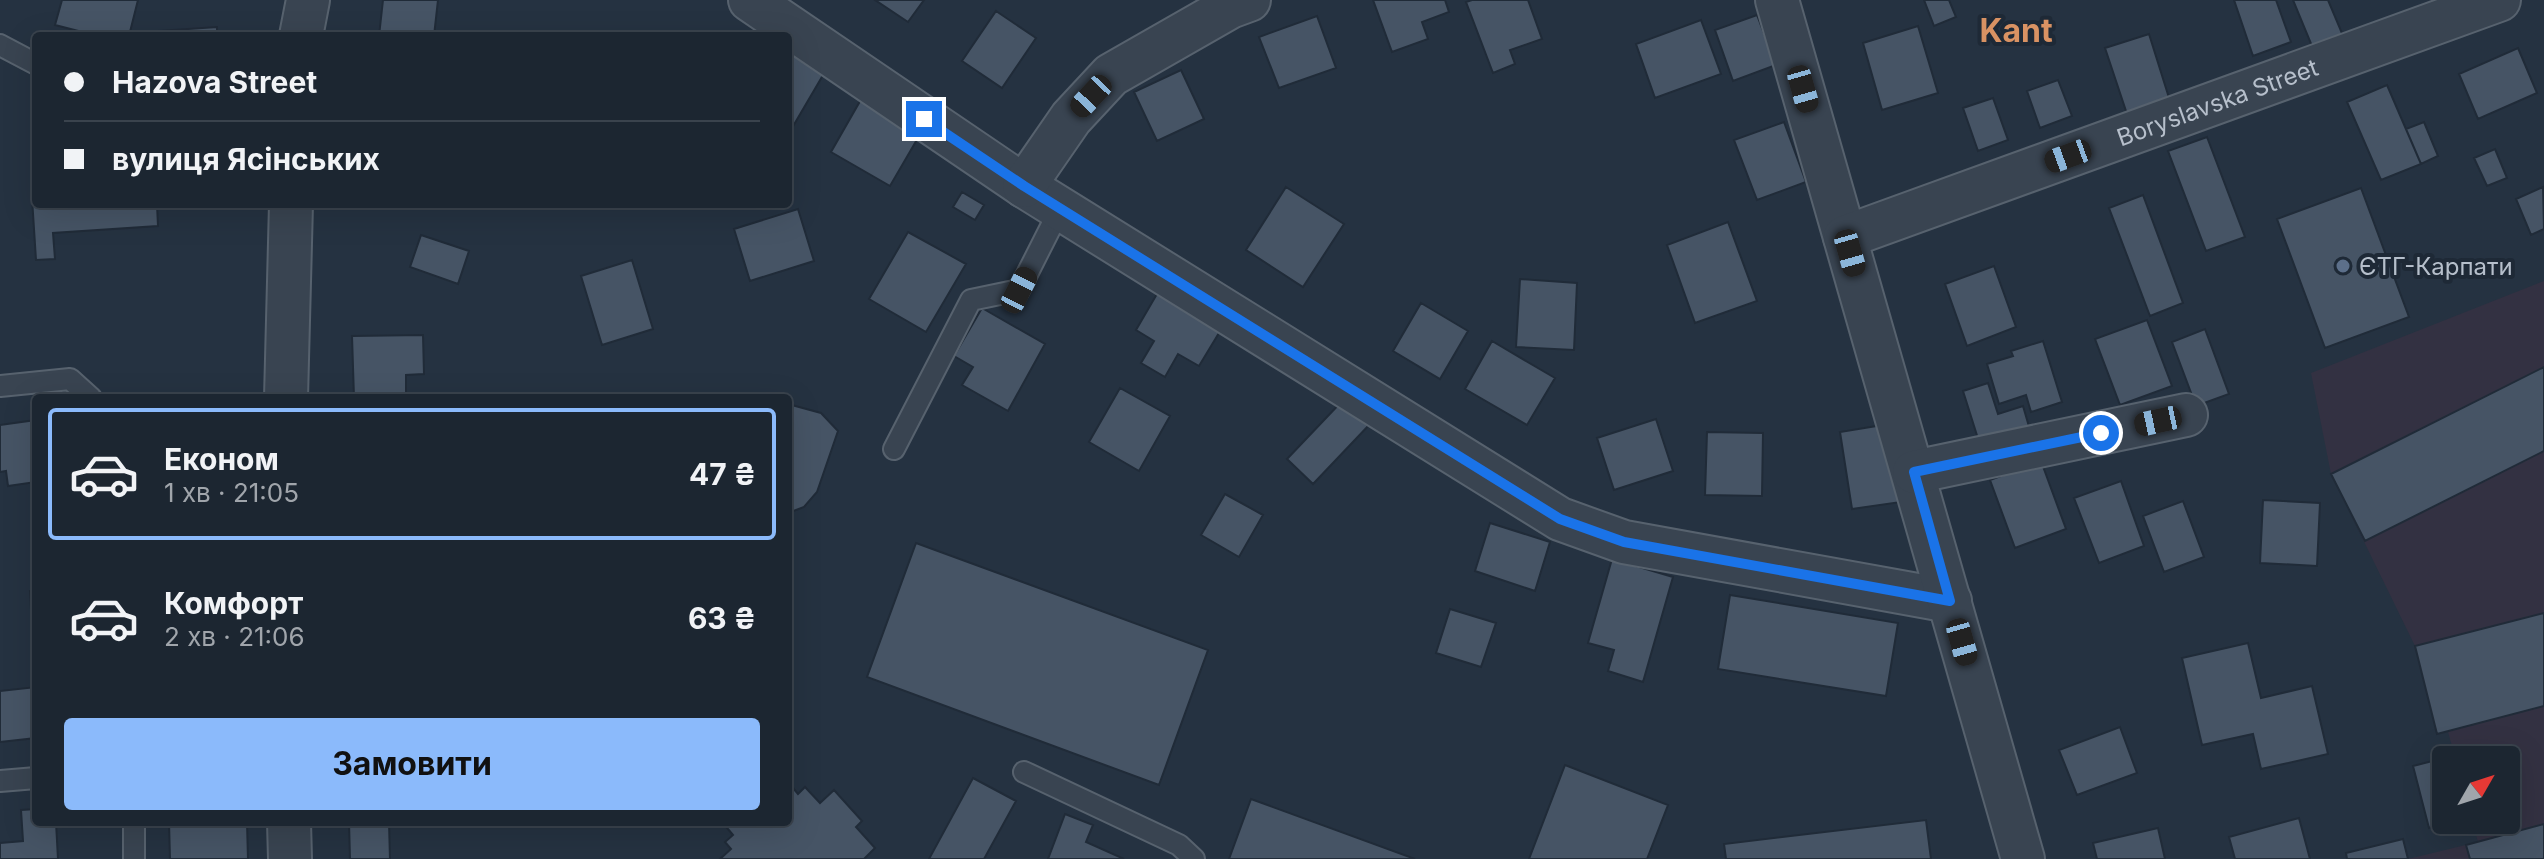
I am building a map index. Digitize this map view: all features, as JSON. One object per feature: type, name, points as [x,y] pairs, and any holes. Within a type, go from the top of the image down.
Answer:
[{"type":"street","points":[[302,32],[308,0]]},
{"type":"street","points":[[750,0],[1024,186],[1560,519],[1624,542],[1950,601]]},
{"type":"street","points":[[1024,186],[1071,118],[1111,75],[1230,7],[1249,0]]},
{"type":"street","points":[[1777,0],[2023,859]]},
{"type":"street","name":"Boryslavska Street","points":[[1845,237],[2499,0]]},
{"type":"street","points":[[286,394],[291,208]]},
{"type":"street","points":[[1914,472],[2186,415]]},
{"type":"street","points":[[289,826],[290,859]]},
{"type":"lane","points":[[0,45],[32,62]]},
{"type":"lane","points":[[894,449],[971,300],[1019,290],[1060,209]]},
{"type":"lane","points":[[0,386],[70,379],[87,394]]},
{"type":"lane","points":[[1024,772],[1179,845],[1194,859]]},
{"type":"lane","points":[[0,781],[32,778]]},
{"type":"lane","points":[[134,826],[134,859]]},
{"type":"shaded area","points":[[2544,281],[2544,859],[2408,859],[2478,842],[2476,834],[2520,834],[2520,746],[2452,746],[2448,732],[2437,734],[2415,646],[2331,474],[2311,373]]},
{"type":"building","points":[[62,0],[138,0],[130,32],[82,32],[55,25]]},
{"type":"building","points":[[383,0],[438,0],[434,32],[379,32]]},
{"type":"building","points":[[875,0],[924,0],[908,22]]},
{"type":"building","points":[[1373,0],[1445,0],[1449,12],[1422,22],[1428,39],[1392,52]]},
{"type":"building","points":[[1528,0],[1542,39],[1510,50],[1515,64],[1493,73],[1466,2]]},
{"type":"building","points":[[1924,0],[1949,0],[1956,17],[1934,26]]},
{"type":"building","points":[[2234,0],[2276,0],[2291,42],[2253,56]]},
{"type":"building","points":[[2293,0],[2328,0],[2344,38],[2314,51]]},
{"type":"building","points":[[996,11],[1036,38],[1002,88],[962,61]]},
{"type":"building","points":[[1757,15],[1776,65],[1733,81],[1715,30]]},
{"type":"building","points":[[1317,16],[1336,68],[1279,88],[1259,37]]},
{"type":"building","points":[[1701,20],[1721,74],[1655,98],[1636,44]]},
{"type":"building","points":[[1918,26],[1938,93],[1882,110],[1863,43]]},
{"type":"building","points":[[217,27],[217,32],[159,31]]},
{"type":"building","points":[[2149,34],[2170,101],[2127,114],[2105,48]]},
{"type":"building","points":[[2518,48],[2537,93],[2478,119],[2459,74]]},
{"type":"building","points":[[792,50],[826,70],[792,128]]},
{"type":"building","points":[[1181,70],[1204,119],[1157,141],[1134,92]]},
{"type":"building","points":[[2058,80],[2072,116],[2040,128],[2027,91]]},
{"type":"building","points":[[2387,85],[2421,164],[2381,180],[2347,102]]},
{"type":"building","points":[[863,96],[922,131],[890,186],[831,152]]},
{"type":"building","points":[[1993,98],[2008,140],[1978,151],[1963,108]]},
{"type":"building","points":[[1784,122],[1806,182],[1757,200],[1734,140]]},
{"type":"building","points":[[2424,122],[2438,156],[2421,164],[2406,129]]},
{"type":"building","points":[[2207,137],[2245,237],[2206,251],[2168,151]]},
{"type":"building","points":[[2495,149],[2507,178],[2487,186],[2474,158]]},
{"type":"building","points":[[1286,187],[1344,224],[1303,287],[1246,250]]},
{"type":"building","points":[[2543,187],[2544,229],[2531,235],[2516,199]]},
{"type":"building","points":[[2361,188],[2409,317],[2325,348],[2277,219]]},
{"type":"building","points":[[962,192],[984,205],[975,220],[953,207]]},
{"type":"building","points":[[2143,195],[2183,303],[2150,316],[2109,208]]},
{"type":"building","points":[[33,208],[157,208],[158,226],[53,233],[55,259],[36,260]]},
{"type":"building","points":[[798,209],[814,261],[750,281],[734,229]]},
{"type":"building","points":[[1728,222],[1757,301],[1695,323],[1667,245]]},
{"type":"building","points":[[908,232],[966,264],[926,332],[869,299]]},
{"type":"building","points":[[421,235],[469,251],[458,284],[410,267]]},
{"type":"building","points":[[632,260],[653,329],[602,345],[581,276]]},
{"type":"building","points":[[1994,266],[2016,327],[1967,346],[1945,284]]},
{"type":"building","points":[[1520,279],[1577,283],[1574,350],[1516,347]]},
{"type":"building","points":[[1161,287],[1225,323],[1199,366],[1178,354],[1165,377],[1141,363],[1154,341],[1136,330]]},
{"type":"building","points":[[1421,303],[1468,331],[1440,379],[1393,351]]},
{"type":"building","points":[[982,308],[1045,344],[1008,411],[962,385],[973,367],[954,356]]},
{"type":"building","points":[[2147,320],[2172,386],[2120,405],[2095,339]]},
{"type":"building","points":[[2205,329],[2229,394],[2196,406],[2172,342]]},
{"type":"building","points":[[423,335],[424,374],[406,375],[406,394],[354,394],[352,336]]},
{"type":"building","points":[[1492,341],[1555,378],[1527,425],[1465,389]]},
{"type":"building","points":[[2043,341],[2062,402],[2031,412],[2026,395],[1999,404],[1987,364],[2013,356],[2011,351]]},
{"type":"building","points":[[2544,367],[2544,451],[2365,541],[2331,474]]},
{"type":"building","points":[[1988,383],[1998,414],[2023,406],[2030,430],[1980,445],[1963,391]]},
{"type":"building","points":[[1120,388],[1170,416],[1139,471],[1089,442]]},
{"type":"building","points":[[1345,398],[1371,423],[1313,484],[1287,459]]},
{"type":"building","points":[[792,405],[821,413],[838,431],[817,492],[804,507],[792,512]]},
{"type":"building","points":[[1656,419],[1673,471],[1614,490],[1597,438]]},
{"type":"building","points":[[32,421],[32,483],[8,486],[6,471],[0,472],[0,425]]},
{"type":"building","points":[[1889,424],[1901,502],[1852,509],[1840,432]]},
{"type":"building","points":[[1707,432],[1763,433],[1762,496],[1705,495]]},
{"type":"building","points":[[2041,461],[2066,529],[2015,548],[1990,480]]},
{"type":"building","points":[[2121,481],[2144,546],[2099,563],[2074,498]]},
{"type":"building","points":[[1225,494],[1263,515],[1239,557],[1201,535]]},
{"type":"building","points":[[2263,500],[2320,503],[2317,566],[2260,563]]},
{"type":"building","points":[[2183,501],[2204,557],[2164,572],[2143,516]]},
{"type":"building","points":[[1490,523],[1550,542],[1535,591],[1475,571]]},
{"type":"building","points":[[916,543],[1208,650],[1159,785],[867,677]]},
{"type":"building","points":[[1612,559],[1673,577],[1643,682],[1608,671],[1614,650],[1588,643]]},
{"type":"building","points":[[1730,595],[1898,623],[1886,696],[1718,669]]},
{"type":"building","points":[[1450,609],[1496,623],[1481,667],[1436,653]]},
{"type":"building","points":[[2544,613],[2544,706],[2437,734],[2415,646]]},
{"type":"building","points":[[2248,643],[2261,698],[2312,686],[2328,754],[2261,769],[2253,734],[2202,745],[2182,658]]},
{"type":"building","points":[[32,687],[32,738],[0,742],[0,691]]},
{"type":"building","points":[[2120,727],[2137,773],[2077,795],[2059,750]]},
{"type":"building","points":[[2432,761],[2432,827],[2429,828],[2413,766]]},
{"type":"building","points":[[1565,765],[1668,805],[1647,859],[1529,859]]},
{"type":"building","points":[[973,778],[1016,801],[984,859],[929,859]]},
{"type":"building","points":[[792,787],[798,794],[805,787],[820,803],[834,790],[862,821],[856,827],[875,848],[864,859],[720,859],[731,849],[725,842],[733,835],[725,826],[792,826]]},
{"type":"building","points":[[1251,799],[1415,859],[1229,859]]},
{"type":"building","points":[[32,809],[32,826],[56,826],[58,859],[0,859],[0,843],[23,841],[21,810]]},
{"type":"building","points":[[1065,814],[1093,825],[1086,842],[1124,859],[1048,859]]},
{"type":"building","points":[[2299,818],[2310,859],[2235,859],[2229,837]]},
{"type":"building","points":[[1926,820],[1931,859],[1726,859],[1724,844]]},
{"type":"building","points":[[2544,824],[2544,859],[2470,859],[2466,845],[2507,834],[2520,834],[2520,830]]},
{"type":"building","points":[[169,826],[247,826],[248,859],[170,859]]},
{"type":"building","points":[[349,826],[389,826],[390,859],[350,859]]},
{"type":"building","points":[[2158,828],[2165,859],[2097,859],[2093,843]]},
{"type":"building","points":[[2403,839],[2408,859],[2347,859],[2346,853]]},
{"type":"place","name":"ЄТГ-Карпати","points":[[2343,266]]},
{"type":"district","name":"Kant","points":[[2016,30]]},
{"type":"route","points":[[924,119],[1024,186],[1560,519],[1624,542],[1950,601],[1914,472],[2101,433]]}]
